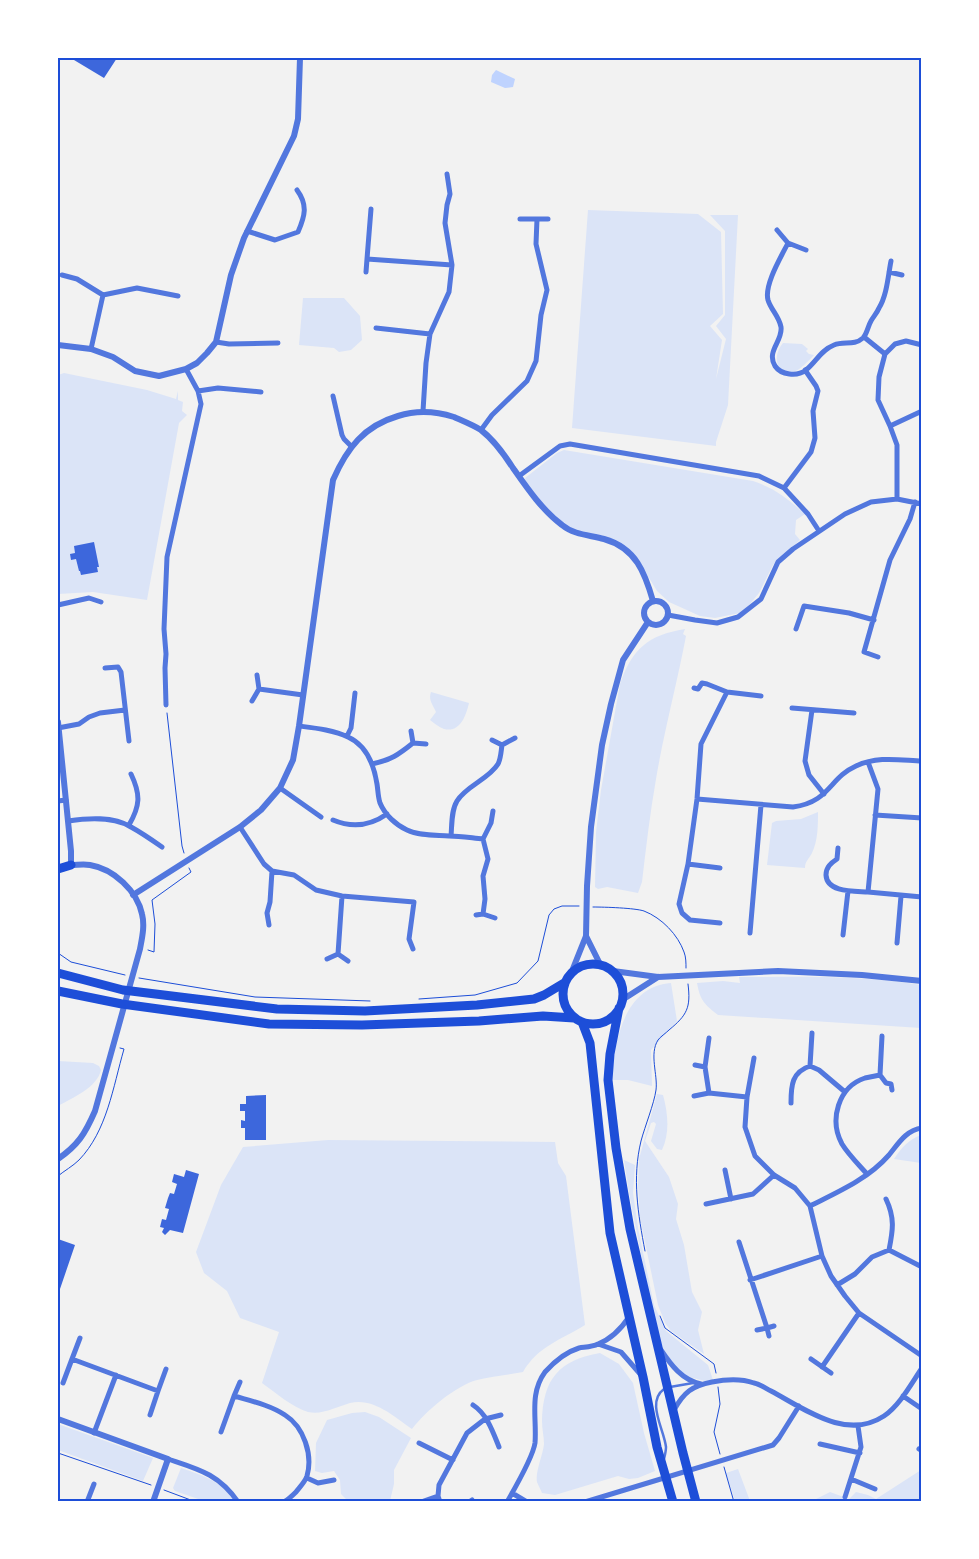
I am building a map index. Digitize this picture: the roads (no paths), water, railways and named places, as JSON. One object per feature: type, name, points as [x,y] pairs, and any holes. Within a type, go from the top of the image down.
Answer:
[{"type":"highway","points":[[58,869],[71,865]]},
{"type":"highway","points":[[58,973],[123,990],[277,1009],[365,1011],[478,1005],[534,998],[544,995],[564,983],[572,971],[588,964],[600,964],[613,971],[621,984],[621,1004],[610,1054],[608,1080],[616,1148],[630,1229],[656,1344],[696,1502]]},
{"type":"highway","points":[[564,983],[562,998],[564,1006],[578,1020],[590,1043],[610,1233],[657,1448],[673,1502]]},
{"type":"highway","points":[[58,992],[122,1004],[269,1024],[362,1025],[479,1021],[543,1016],[599,1024],[614,1015],[621,1004]]},
{"type":"street","points":[[58,345],[91,349],[113,357],[135,371],[159,376],[186,369],[207,353],[216,342],[231,275],[247,232],[294,136],[298,119],[300,58]]},
{"type":"street","points":[[423,411],[430,334],[449,292],[452,265],[445,223],[450,194],[447,174]]},
{"type":"street","points":[[247,232],[275,240],[298,232],[304,217],[304,199],[297,190]]},
{"type":"street","points":[[366,272],[371,209]]},
{"type":"street","points":[[520,219],[548,219]]},
{"type":"street","points":[[481,430],[492,415],[527,381],[536,361],[541,315],[548,290],[536,244],[537,219]]},
{"type":"street","points":[[777,230],[788,243],[806,250]]},
{"type":"street","points":[[788,243],[769,283],[767,298],[780,320],[782,332],[772,356],[776,367],[784,373],[794,374],[806,370],[820,354],[835,344],[855,343],[864,337],[871,320],[880,308],[891,261]]},
{"type":"street","points":[[367,259],[452,265]]},
{"type":"street","points":[[889,272],[902,275]]},
{"type":"street","points":[[62,275],[78,279],[103,294],[137,288],[178,296]]},
{"type":"street","points":[[91,349],[103,294]]},
{"type":"street","points":[[376,328],[430,334]]},
{"type":"street","points":[[864,337],[885,354]]},
{"type":"street","points":[[897,499],[897,445],[878,400],[878,377],[885,354],[895,344],[906,341],[922,346]]},
{"type":"street","points":[[216,342],[229,344],[278,343]]},
{"type":"street","points":[[166,705],[164,630],[167,557],[201,404],[198,391],[186,369]]},
{"type":"street","points":[[784,488],[811,452],[815,438],[813,411],[818,391],[806,370]]},
{"type":"street","points":[[198,391],[218,388],[261,392]]},
{"type":"street","points":[[333,396],[342,434],[351,446]]},
{"type":"street","points":[[890,426],[922,410]]},
{"type":"street","points":[[133,895],[240,827],[261,810],[280,788],[293,760],[299,726],[333,480],[340,463],[351,446],[373,427],[387,419],[423,411],[444,414],[464,421],[481,430],[494,442],[546,511],[563,526],[583,535],[621,546],[637,561],[647,580],[653,601]]},
{"type":"street","points":[[519,476],[560,446],[570,444],[759,476],[784,488],[808,514],[819,531]]},
{"type":"street","points":[[668,615],[717,623],[738,617],[761,599],[778,562],[845,514],[871,502],[897,499],[922,504]]},
{"type":"street","points":[[878,657],[864,652],[890,560],[910,519],[915,502]]},
{"type":"street","points":[[58,605],[89,598],[101,602]]},
{"type":"street","points":[[653,601],[661,602],[666,607],[668,615],[662,623],[655,624],[648,622],[646,619],[644,612],[647,605],[653,601]]},
{"type":"street","points":[[796,630],[804,606],[849,613],[874,620]]},
{"type":"street","points":[[572,971],[586,936],[591,827],[602,745],[610,704],[623,660],[648,622]]},
{"type":"street","points":[[106,668],[118,667],[121,672],[129,741]]},
{"type":"street","points":[[252,701],[259,689],[257,675]]},
{"type":"street","points":[[694,688],[698,688],[702,683],[727,692],[761,696]]},
{"type":"street","points":[[259,689],[304,695]]},
{"type":"street","points":[[694,927],[690,920],[682,913],[679,904],[688,864],[697,799],[701,744],[727,692]]},
{"type":"street","points":[[347,736],[355,693]]},
{"type":"street","points":[[792,708],[854,713]]},
{"type":"street","points":[[58,728],[79,724],[100,713],[125,710]]},
{"type":"street","points":[[812,710],[805,761],[808,775],[824,794]]},
{"type":"street","points":[[58,722],[71,865],[91,865],[107,870],[121,880],[133,895],[142,913],[143,930],[143,950],[113,1045],[95,1111],[87,1129],[68,1152],[58,1159]]},
{"type":"street","points":[[299,726],[335,732],[357,742],[366,752],[372,764],[380,802],[387,814],[397,824],[420,834],[483,839]]},
{"type":"street","points":[[410,732],[413,743]]},
{"type":"street","points":[[502,745],[515,738]]},
{"type":"street","points":[[492,740],[502,745]]},
{"type":"street","points":[[372,764],[388,760],[413,743],[426,744]]},
{"type":"street","points":[[451,836],[452,816],[457,802],[497,765],[501,756],[502,745]]},
{"type":"street","points":[[697,799],[793,807],[806,805],[824,794],[855,766],[883,758],[922,761]]},
{"type":"street","points":[[868,762],[878,789],[868,892]]},
{"type":"street","points":[[129,825],[137,812],[138,802],[136,786],[131,774]]},
{"type":"street","points":[[280,788],[321,817]]},
{"type":"street","points":[[58,801],[66,800]]},
{"type":"street","points":[[750,933],[761,805]]},
{"type":"street","points":[[483,914],[485,899],[483,876],[488,859],[483,839],[491,822],[493,811]]},
{"type":"street","points":[[333,820],[342,824],[367,824],[387,814]]},
{"type":"street","points":[[875,814],[922,818]]},
{"type":"street","points":[[68,821],[85,818],[109,820],[129,825],[162,847]]},
{"type":"street","points":[[240,827],[264,864],[272,871],[294,876],[316,890],[342,896],[414,902],[409,939],[413,949]]},
{"type":"street","points":[[838,848],[837,859],[828,866],[826,873],[827,881],[833,886],[848,891],[922,897]]},
{"type":"street","points":[[688,864],[720,868]]},
{"type":"street","points":[[268,925],[267,913],[270,902],[272,871]]},
{"type":"street","points":[[843,935],[848,891]]},
{"type":"street","points":[[338,954],[342,896]]},
{"type":"street","points":[[897,943],[901,896]]},
{"type":"street","points":[[476,915],[483,914],[495,918]]},
{"type":"street","points":[[690,920],[720,923]]},
{"type":"street","points":[[586,936],[600,964]]},
{"type":"street","points":[[327,959],[338,954]]},
{"type":"street","points":[[338,954],[348,961]]},
{"type":"street","points":[[613,971],[658,977],[778,972],[862,975],[922,981]]},
{"type":"street","points":[[621,1004],[658,977]]},
{"type":"street","points":[[810,1066],[812,1033]]},
{"type":"street","points":[[882,1036],[880,1075],[886,1083],[891,1084],[892,1090]]},
{"type":"street","points":[[709,1038],[705,1067],[709,1093]]},
{"type":"street","points":[[754,1058],[747,1097],[745,1127],[755,1156],[774,1175],[794,1188],[810,1206],[822,1256],[837,1285],[859,1313],[922,1356]]},
{"type":"street","points":[[695,1065],[705,1067]]},
{"type":"street","points":[[791,1102],[791,1090],[795,1076],[810,1066],[819,1070],[845,1092]]},
{"type":"street","points":[[867,1174],[842,1143],[836,1128],[836,1115],[839,1102],[845,1092],[864,1078],[880,1075]]},
{"type":"street","points":[[694,1096],[709,1093],[747,1097]]},
{"type":"street","points":[[810,1206],[850,1186],[875,1169],[904,1137],[916,1129],[922,1128]]},
{"type":"street","points":[[725,1170],[731,1199]]},
{"type":"street","points":[[706,1204],[753,1194],[774,1175]]},
{"type":"street","points":[[886,1199],[891,1211],[893,1229],[889,1250]]},
{"type":"street","points":[[739,1242],[769,1336]]},
{"type":"street","points":[[837,1285],[855,1274],[872,1257],[889,1250],[922,1267]]},
{"type":"street","points":[[750,1280],[822,1256]]},
{"type":"street","points":[[822,1367],[859,1313]]},
{"type":"street","points":[[507,1502],[535,1444],[534,1405],[536,1388],[544,1374],[556,1360],[577,1349],[598,1344],[620,1330],[629,1317]]},
{"type":"street","points":[[757,1330],[774,1326]]},
{"type":"street","points":[[63,1383],[80,1338]]},
{"type":"street","points":[[598,1344],[621,1352],[643,1377]]},
{"type":"street","points":[[656,1344],[672,1366],[683,1377],[701,1385]]},
{"type":"street","points":[[72,1359],[158,1391]]},
{"type":"street","points":[[811,1359],[831,1373]]},
{"type":"street","points":[[674,1411],[684,1394],[701,1385],[735,1379],[755,1383],[829,1421],[858,1426],[884,1416],[903,1396],[922,1368]]},
{"type":"street","points":[[150,1415],[166,1369]]},
{"type":"street","points":[[94,1433],[116,1375]]},
{"type":"street","points":[[221,1432],[240,1382]]},
{"type":"street","points":[[234,1396],[274,1409],[286,1416],[298,1428],[307,1445],[309,1459],[306,1478],[298,1490],[284,1502]]},
{"type":"street","points":[[903,1396],[922,1409]]},
{"type":"street","points":[[473,1405],[482,1410],[500,1447]]},
{"type":"street","points":[[585,1502],[597,1500],[657,1479],[773,1445],[780,1438],[799,1406]]},
{"type":"street","points":[[440,1502],[438,1496],[439,1485],[467,1433],[485,1419],[501,1415]]},
{"type":"street","points":[[58,1419],[205,1472],[218,1479],[230,1489],[238,1502]]},
{"type":"street","points":[[845,1497],[860,1453],[858,1426]]},
{"type":"street","points":[[419,1443],[453,1460]]},
{"type":"street","points":[[820,1444],[860,1453]]},
{"type":"street","points":[[153,1502],[168,1459]]},
{"type":"street","points":[[306,1478],[318,1483],[334,1480]]},
{"type":"street","points":[[852,1479],[875,1489]]},
{"type":"street","points":[[87,1502],[94,1484]]},
{"type":"street","points":[[512,1493],[528,1502]]},
{"type":"street","points":[[421,1502],[438,1496]]},
{"type":"lane","points":[[662,1465],[666,1448],[656,1404],[657,1396],[667,1388],[694,1383]]},
{"type":"water","points":[[496,70],[515,79],[513,87],[505,88],[491,82],[492,75]]}]
